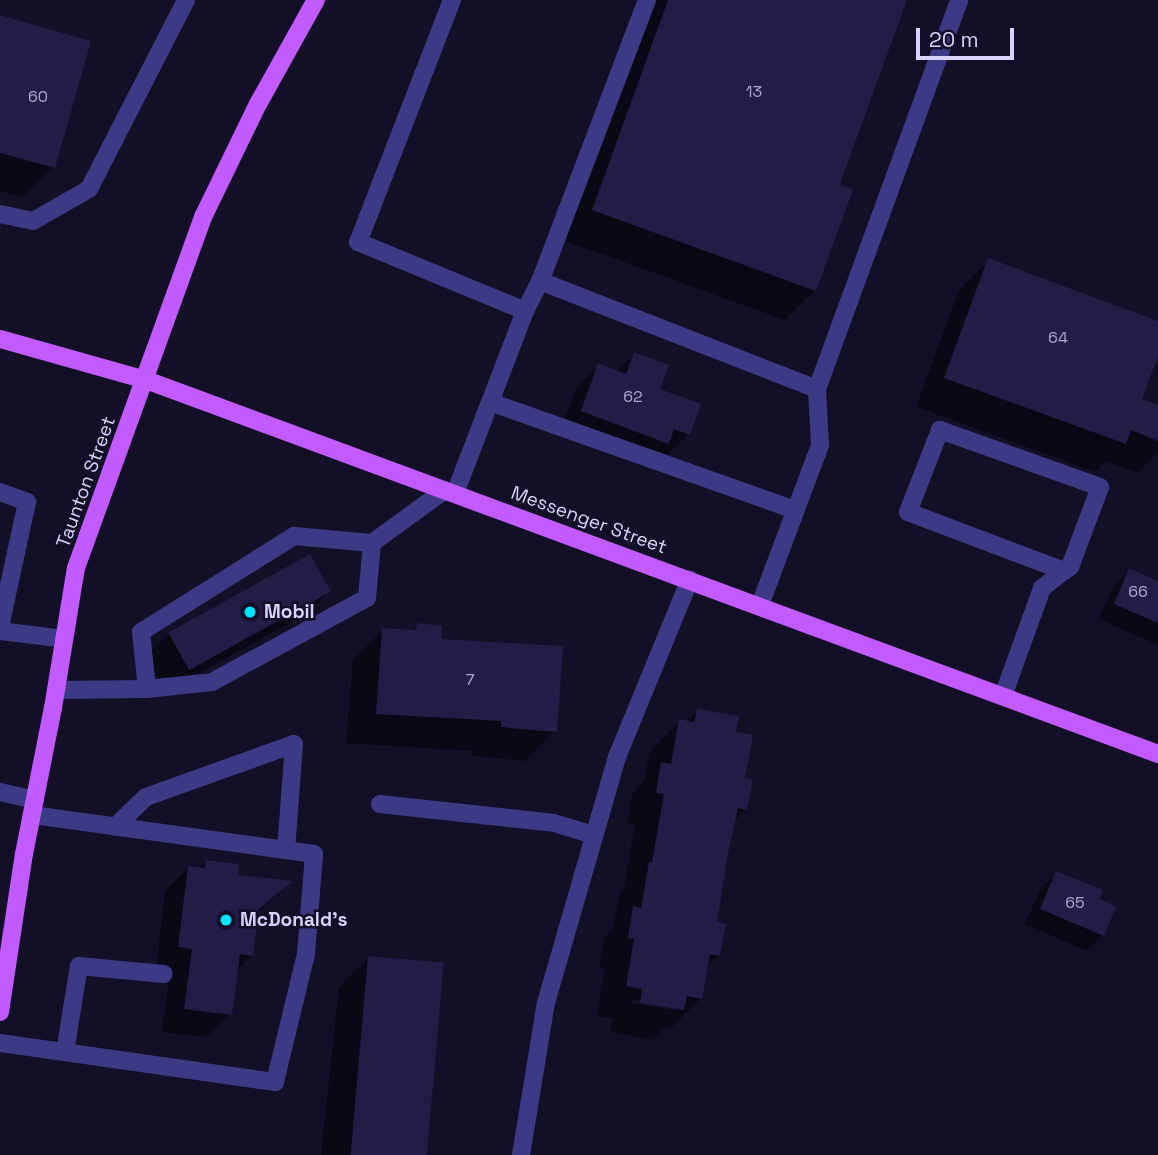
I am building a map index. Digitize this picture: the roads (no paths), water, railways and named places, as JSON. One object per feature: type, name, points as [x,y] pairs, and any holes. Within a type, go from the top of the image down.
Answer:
[{"type":"main road","name":"Taunton Street","points":[[0,1012],[3,977],[76,568],[204,215],[258,104],[316,0]]},
{"type":"main road","name":"Messenger Street","points":[[0,339],[146,380],[1158,754]]},
{"type":"street","points":[[0,214],[33,221],[89,189],[186,0]]},
{"type":"street","points":[[452,0],[358,242],[525,312]]},
{"type":"street","points":[[147,689],[141,632],[294,536],[372,543],[450,492],[491,402],[525,312],[540,281],[647,0]]},
{"type":"street","points":[[760,605],[820,444],[817,389],[959,0]]},
{"type":"street","points":[[540,281],[817,389]]},
{"type":"street","points":[[491,402],[795,510]]},
{"type":"street","points":[[1003,696],[1042,588],[1070,567],[1100,487],[940,430],[908,513],[1064,571]]},
{"type":"street","points":[[0,492],[27,502],[0,629],[64,639]]},
{"type":"street","points":[[56,690],[147,689],[212,682],[368,598],[372,543]]},
{"type":"street","points":[[521,1155],[546,1003],[594,835],[617,757],[690,579]]},
{"type":"street","points":[[115,827],[146,797],[294,744],[286,850]]},
{"type":"street","points":[[0,792],[33,808],[115,827],[314,854],[306,954],[275,1082],[0,1043]]},
{"type":"street","points":[[380,804],[555,823],[594,835]]},
{"type":"street","points":[[65,1052],[79,966],[164,974]]},
{"type":"place","name":"Mobil","points":[[250,612]]},
{"type":"place","name":"McDonald's","points":[[226,920]]}]
